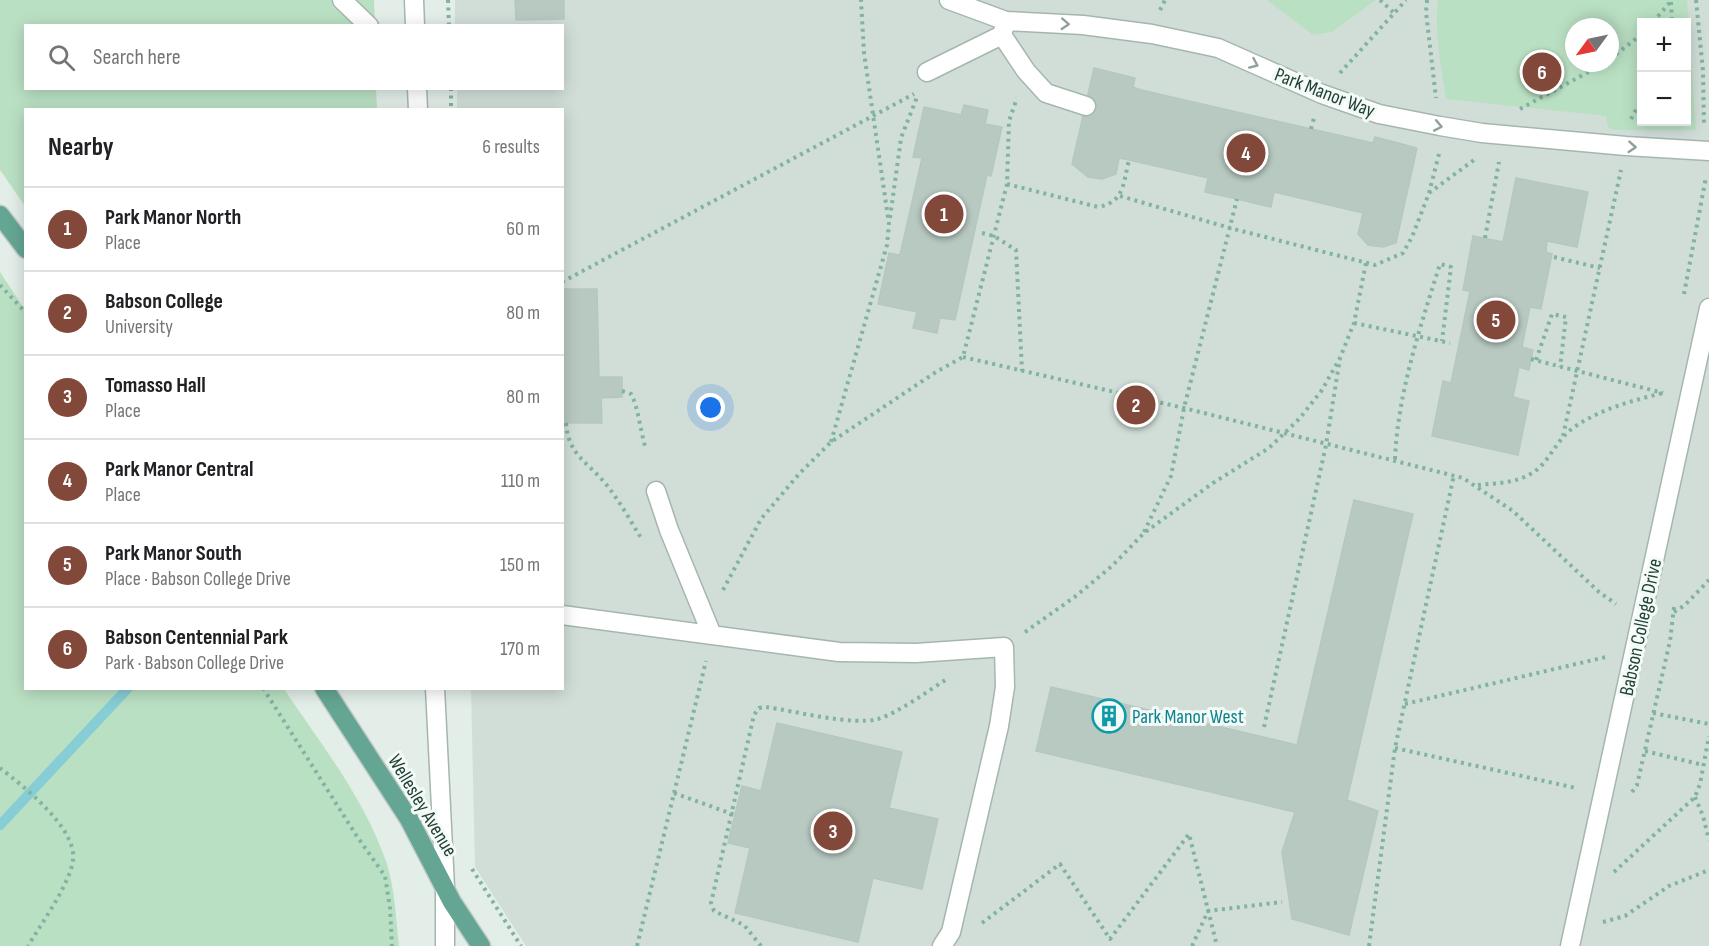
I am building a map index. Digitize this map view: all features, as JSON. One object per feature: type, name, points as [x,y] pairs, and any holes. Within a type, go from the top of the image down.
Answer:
[{"type":"main road","points":[[0,215],[24,246]]},
{"type":"main road","name":"Wellesley Avenue","points":[[325,690],[409,819],[445,887],[481,946]]},
{"type":"street","points":[[342,0],[367,24]]},
{"type":"street","points":[[414,0],[415,24]]},
{"type":"street","name":"Park Manor Way","points":[[949,0],[1004,28],[1083,25],[1141,32],[1218,48],[1322,94],[1379,114],[1482,133],[1707,151]]},
{"type":"street","points":[[927,72],[1004,28],[1026,71],[1046,93],[1086,106]]},
{"type":"street","points":[[417,90],[418,108]]},
{"type":"street","name":"Babson College Drive","points":[[1570,946],[1709,308]]},
{"type":"street","points":[[656,491],[669,530],[712,635]]},
{"type":"street","points":[[564,615],[839,652],[916,653],[1004,647],[1005,687],[999,726],[951,932],[942,946]]},
{"type":"street","points":[[435,690],[445,887],[445,946]]},
{"type":"path","points":[[448,0],[449,24]]},
{"type":"path","points":[[861,0],[864,52],[889,224]]},
{"type":"path","points":[[1380,0],[1393,12]]},
{"type":"path","points":[[1311,129],[1322,94],[1406,0]]},
{"type":"path","points":[[1683,301],[1706,178],[1703,71],[1696,0]]},
{"type":"path","points":[[1656,18],[1671,1]]},
{"type":"path","points":[[1671,1],[1672,18]]},
{"type":"path","points":[[1619,49],[1637,37]]},
{"type":"path","points":[[963,357],[1007,184],[1009,121],[1026,71]]},
{"type":"path","points":[[1485,237],[1504,134],[1509,120],[1517,111],[1588,72]]},
{"type":"path","points":[[450,90],[451,108]]},
{"type":"path","points":[[564,281],[919,91],[901,138],[886,245],[831,442]]},
{"type":"path","points":[[1563,436],[1626,146]]},
{"type":"path","points":[[1429,193],[1461,168],[1481,156]]},
{"type":"path","points":[[1007,184],[1098,207],[1111,204],[1120,196],[1129,160]]},
{"type":"path","points":[[1120,196],[1230,228],[1375,265],[1403,253],[1412,237]]},
{"type":"path","points":[[1144,533],[1171,476],[1184,408],[1237,200]]},
{"type":"path","points":[[982,233],[994,236],[1016,250],[1022,371]]},
{"type":"path","points":[[1554,257],[1600,268]]},
{"type":"path","points":[[1264,727],[1326,445],[1341,358],[1354,323],[1366,263]]},
{"type":"path","points":[[1395,459],[1396,425],[1417,335],[1440,264],[1451,267],[1442,341]]},
{"type":"path","points":[[0,285],[24,311]]},
{"type":"path","points":[[1560,367],[1566,317],[1552,314],[1534,360],[1560,367],[1664,393]]},
{"type":"path","points":[[1354,323],[1450,342]]},
{"type":"path","points":[[637,946],[720,595],[761,519],[799,474],[831,442],[936,372],[963,357],[1184,408],[1454,475],[1477,485],[1513,511],[1599,592],[1619,606],[1622,595]]},
{"type":"path","points":[[622,391],[631,393],[636,404],[639,428],[646,449]]},
{"type":"path","points":[[1662,404],[1664,393]]},
{"type":"path","points":[[1477,485],[1514,481],[1529,474],[1539,468],[1563,436],[1588,419],[1617,405],[1664,393]]},
{"type":"path","points":[[566,423],[567,439],[580,458],[606,484],[643,540]]},
{"type":"path","points":[[1369,946],[1395,748],[1454,475]]},
{"type":"path","points":[[1674,613],[1709,580]]},
{"type":"path","points":[[1642,621],[1670,641]]},
{"type":"path","points":[[1405,704],[1609,657],[1606,668]]},
{"type":"path","points":[[264,690],[384,876],[390,908],[392,946]]},
{"type":"path","points":[[1653,713],[1709,724]]},
{"type":"path","points":[[1611,874],[1695,797],[1700,784],[1709,736]]},
{"type":"path","points":[[1395,748],[1579,788]]},
{"type":"path","points":[[1645,751],[1703,765]]},
{"type":"path","points":[[0,768],[39,801],[63,828],[71,846],[73,859],[61,890],[28,946]]},
{"type":"path","points":[[674,793],[735,815]]},
{"type":"path","points":[[1695,797],[1709,840]]},
{"type":"path","points":[[980,925],[1060,864],[1110,939],[1189,834],[1217,946]]},
{"type":"path","points":[[470,862],[521,946]]},
{"type":"path","points":[[1596,923],[1612,921],[1625,916],[1669,886],[1709,870]]},
{"type":"path","points":[[1208,911],[1282,902]]},
{"type":"path","points":[[1192,946],[1208,911]]},
{"type":"path","points":[[733,920],[744,926],[761,946]]},
{"type":"shaded area","points":[[455,0],[1709,0],[1709,946],[526,946],[475,867],[471,690],[564,690],[564,108],[457,108],[457,90],[564,90],[564,24],[455,24]]},
{"type":"green space","points":[[0,0],[374,0],[375,24],[24,24],[24,90],[376,90],[377,108],[24,108],[24,205],[0,170]]},
{"type":"green space","points":[[1267,0],[1376,0],[1332,32],[1313,35]]},
{"type":"green space","points":[[1438,0],[1687,0],[1688,18],[1637,18],[1637,126],[1691,126],[1691,58],[1696,130],[1613,130],[1608,127],[1606,116],[1446,99],[1437,25]]},
{"type":"green space","points":[[0,272],[24,308],[24,690],[285,690],[341,773],[378,840],[392,884],[399,946],[0,946]]},
{"type":"building","points":[[515,0],[564,0],[564,19],[516,20]]},
{"type":"building","points":[[1094,68],[1135,78],[1133,87],[1141,90],[1373,143],[1375,137],[1417,148],[1396,243],[1383,247],[1368,245],[1358,234],[1363,213],[1274,192],[1271,207],[1205,192],[1208,178],[1129,160],[1119,158],[1116,174],[1102,179],[1088,177],[1072,164]]},
{"type":"building","points":[[964,105],[988,110],[985,124],[1002,127],[991,176],[987,175],[955,320],[940,318],[937,333],[913,328],[917,312],[878,304],[889,253],[900,255],[922,158],[913,157],[924,107],[961,115]]},
{"type":"building","points":[[1516,178],[1588,192],[1577,247],[1547,241],[1546,252],[1552,254],[1541,309],[1530,307],[1522,347],[1533,350],[1529,370],[1519,367],[1513,397],[1529,401],[1518,455],[1432,436],[1443,381],[1451,383],[1470,291],[1463,290],[1473,236],[1503,242]]},
{"type":"building","points":[[564,289],[597,289],[599,377],[622,377],[622,397],[601,398],[602,423],[564,423]]},
{"type":"building","name":"Park Manor West","points":[[1354,500],[1413,514],[1347,800],[1378,811],[1349,935],[1292,919],[1282,852],[1295,812],[1036,751],[1051,687],[1297,745]]},
{"type":"building","points":[[777,723],[902,752],[889,808],[938,819],[922,889],[873,878],[858,942],[735,913],[750,848],[728,843],[742,786],[761,791]]},
{"type":"waterway","points":[[0,825],[126,690]]},
{"type":"place","name":"Babson Centennial Park","points":[[1542,72]]},
{"type":"place","name":"Park Manor Central","points":[[1246,153]]},
{"type":"place","name":"Park Manor North","points":[[944,214]]},
{"type":"place","name":"Park Manor South","points":[[1496,320]]},
{"type":"place","name":"Babson College","points":[[1136,405]]},
{"type":"place","name":"Park Manor West","points":[[1109,716]]},
{"type":"place","name":"Tomasso Hall","points":[[833,831]]}]
